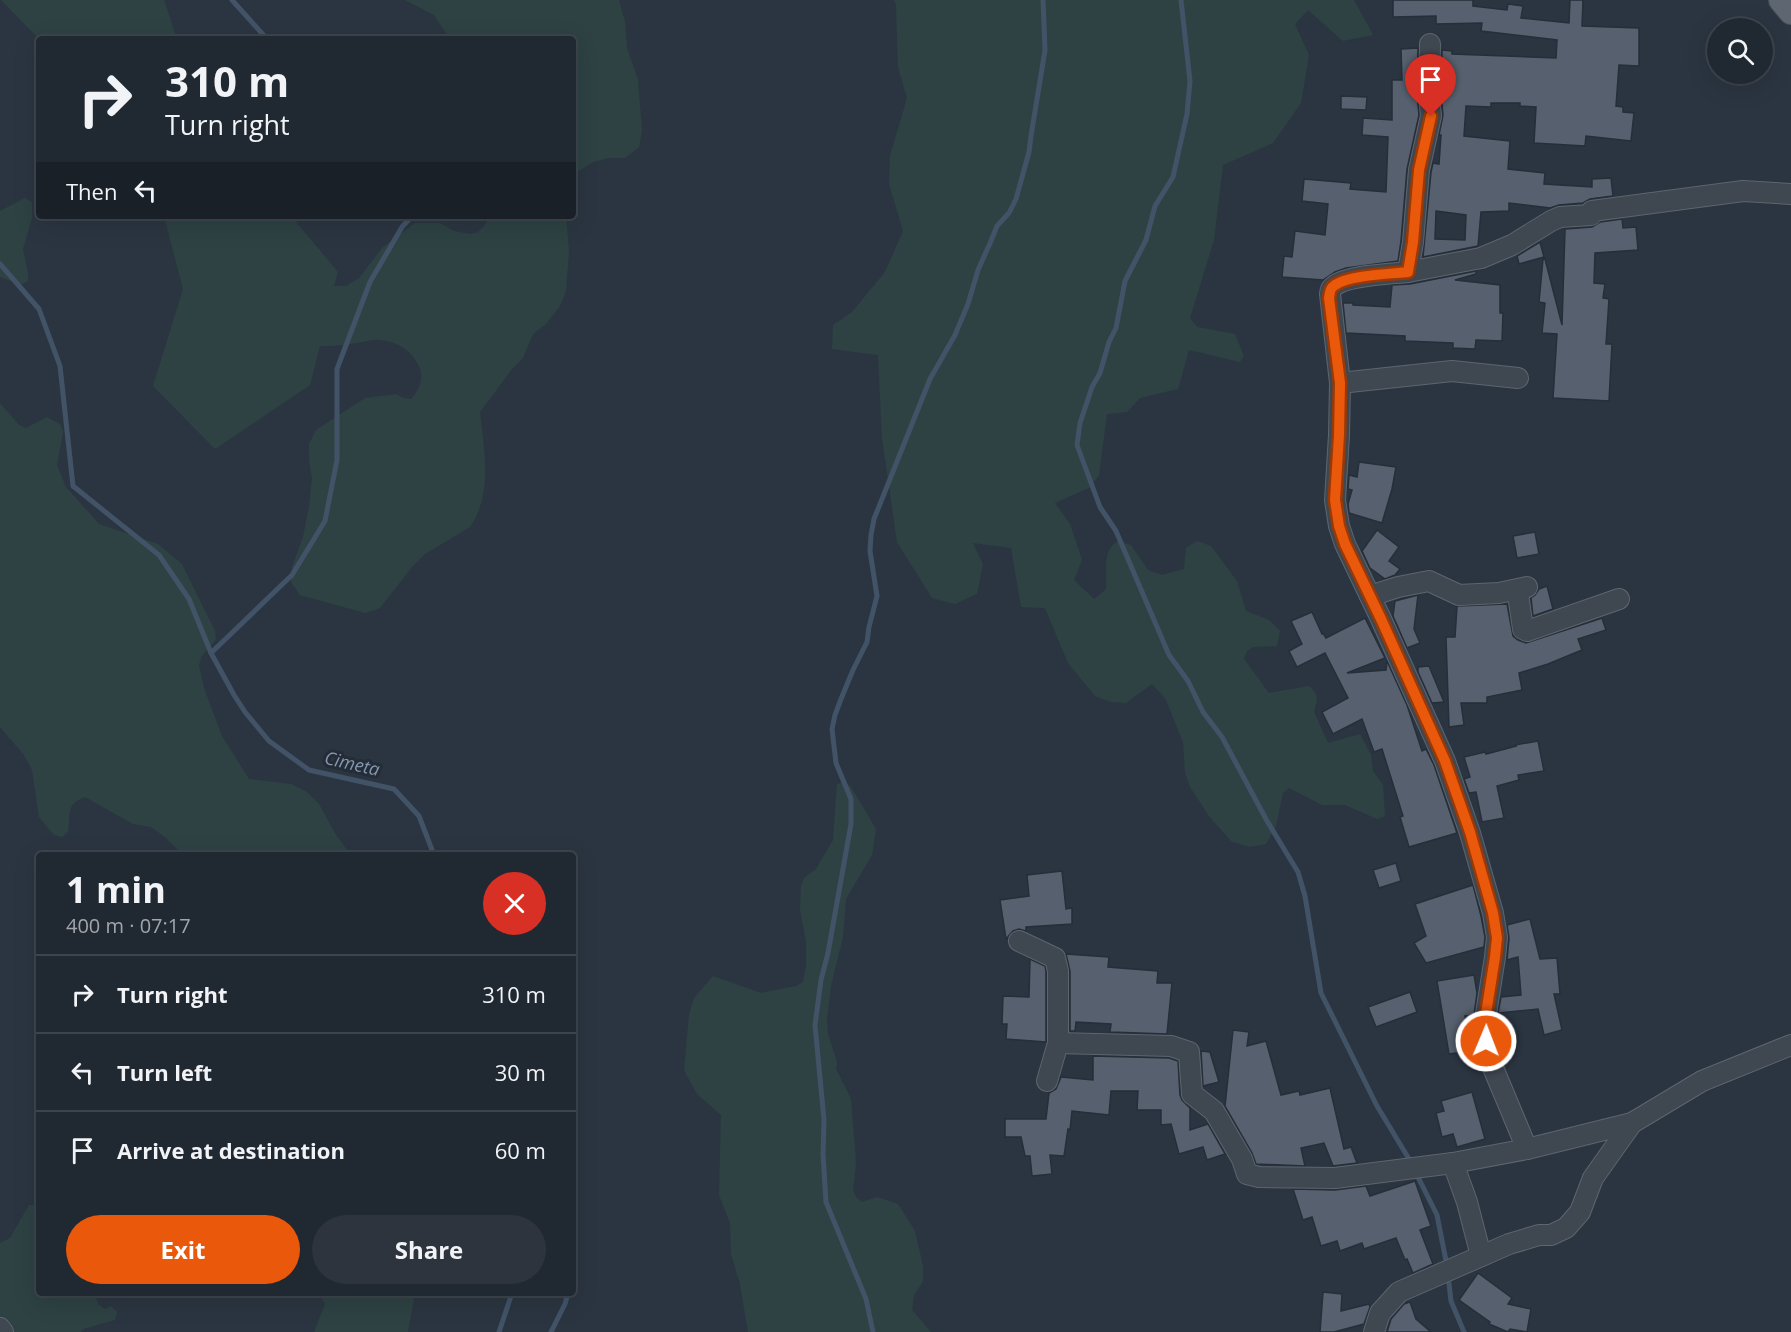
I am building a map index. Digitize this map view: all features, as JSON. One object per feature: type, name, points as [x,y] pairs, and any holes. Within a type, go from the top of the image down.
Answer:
[{"type":"main road","points":[[1781,0],[1791,12]]},
{"type":"street","points":[[1408,272],[1419,170],[1431,116],[1430,44]]},
{"type":"street","points":[[1527,1149],[1486,1051],[1485,1020],[1497,938],[1493,913],[1470,832],[1445,761],[1345,544],[1339,526],[1335,500],[1340,383],[1329,298],[1331,289],[1336,284],[1357,278],[1408,272],[1481,258],[1512,246],[1560,217],[1591,215],[1592,211],[1630,205],[1743,191],[1791,194]]},
{"type":"street","points":[[1340,383],[1452,370],[1518,378]]},
{"type":"street","points":[[1370,596],[1398,586],[1429,581],[1459,595],[1490,594],[1521,589],[1518,594],[1523,629],[1527,631],[1619,599]]},
{"type":"street","points":[[1019,941],[1055,958],[1058,970],[1058,1043],[1047,1081]]},
{"type":"street","points":[[1058,1043],[1171,1046],[1189,1052],[1192,1094],[1214,1111],[1242,1159],[1247,1174],[1259,1177],[1335,1178],[1453,1163],[1527,1149],[1632,1123],[1702,1081],[1791,1045]]},
{"type":"street","points":[[1374,1332],[1380,1313],[1400,1292],[1509,1244],[1539,1235],[1551,1235],[1566,1228],[1580,1212],[1593,1178],[1632,1123]]},
{"type":"street","points":[[1453,1163],[1467,1202],[1480,1256]]},
{"type":"green space","points":[[1,0],[164,0],[176,36],[36,36]]},
{"type":"green space","points":[[405,0],[619,0],[625,22],[627,48],[638,80],[642,131],[639,147],[625,158],[608,158],[591,163],[576,173],[576,36],[448,36],[434,15]]},
{"type":"green space","points":[[894,0],[1354,0],[1373,35],[1343,41],[1308,10],[1295,24],[1309,55],[1301,103],[1273,143],[1223,165],[1214,240],[1190,318],[1197,327],[1235,334],[1244,356],[1240,362],[1189,350],[1178,389],[1140,398],[1127,412],[1107,414],[1099,475],[1091,487],[1055,503],[1070,524],[1082,560],[1074,580],[1094,599],[1106,589],[1107,555],[1118,541],[1131,545],[1148,570],[1162,575],[1184,569],[1186,548],[1197,541],[1211,546],[1237,581],[1246,611],[1269,620],[1280,631],[1277,646],[1253,647],[1247,651],[1244,659],[1269,693],[1309,686],[1315,692],[1317,698],[1314,712],[1328,743],[1360,734],[1371,755],[1373,771],[1383,785],[1385,816],[1377,819],[1345,805],[1322,805],[1289,788],[1283,793],[1276,826],[1266,844],[1249,847],[1231,841],[1209,816],[1190,787],[1185,772],[1183,742],[1165,698],[1152,684],[1126,703],[1111,702],[1095,696],[1068,663],[1045,608],[1021,607],[1011,548],[973,543],[983,564],[977,594],[955,604],[932,598],[897,542],[882,438],[878,355],[832,349],[833,325],[852,312],[885,272],[903,231],[889,184],[890,156],[907,98],[898,67]]},
{"type":"green space","points":[[25,198],[32,202],[32,218],[23,249],[28,281],[21,285],[0,277],[0,211]]},
{"type":"green space","points":[[165,219],[294,219],[338,272],[334,286],[346,286],[359,278],[383,247],[415,223],[440,223],[454,231],[470,234],[478,232],[488,219],[566,219],[569,251],[566,291],[560,306],[546,324],[533,334],[523,358],[480,412],[485,471],[482,500],[477,514],[470,527],[425,554],[380,608],[365,613],[300,595],[291,582],[292,567],[303,537],[309,506],[312,478],[309,444],[316,430],[365,398],[397,394],[411,399],[421,381],[417,363],[405,349],[388,341],[376,340],[320,346],[310,385],[215,449],[153,386],[183,289]]},
{"type":"green space","points":[[0,403],[19,425],[26,428],[47,417],[60,424],[63,432],[57,465],[66,487],[99,524],[158,544],[182,564],[215,631],[216,639],[201,657],[199,666],[204,688],[222,736],[249,779],[291,784],[307,792],[319,804],[336,835],[349,852],[180,852],[151,827],[133,824],[85,797],[74,803],[70,810],[68,832],[62,837],[54,835],[39,817],[32,770],[24,755],[0,727]]},
{"type":"green space","points":[[845,782],[851,787],[876,829],[872,855],[846,899],[843,937],[831,986],[827,1019],[828,1034],[837,1062],[836,1069],[851,1099],[856,1163],[853,1190],[862,1202],[877,1197],[898,1204],[915,1231],[923,1266],[923,1281],[914,1295],[912,1310],[931,1332],[748,1332],[740,1284],[731,1254],[730,1223],[719,1195],[721,1115],[697,1094],[684,1070],[689,1014],[694,998],[713,976],[761,993],[796,986],[803,982],[806,966],[806,941],[800,910],[801,886],[804,878],[816,869],[833,840],[837,784]]},
{"type":"green space","points":[[29,1205],[36,1205],[36,1296],[96,1296],[98,1304],[105,1309],[111,1306],[117,1312],[115,1320],[83,1329],[81,1332],[0,1332],[0,1243],[10,1238]]},
{"type":"green space","points":[[320,1296],[414,1296],[408,1332],[314,1332],[325,1304]]},
{"type":"building","points":[[1393,0],[1473,0],[1473,6],[1507,10],[1508,4],[1523,6],[1521,18],[1569,23],[1570,0],[1583,0],[1582,26],[1639,28],[1639,66],[1619,65],[1616,106],[1623,107],[1623,112],[1634,113],[1631,141],[1586,136],[1585,146],[1534,143],[1536,107],[1520,106],[1520,103],[1491,103],[1491,107],[1466,106],[1464,136],[1510,141],[1508,169],[1545,173],[1544,184],[1592,187],[1592,179],[1611,178],[1613,196],[1550,208],[1509,203],[1509,211],[1481,212],[1478,246],[1423,257],[1431,172],[1433,163],[1439,164],[1441,135],[1439,135],[1443,115],[1442,50],[1452,51],[1452,54],[1556,58],[1557,40],[1481,31],[1482,23],[1436,24],[1436,16],[1393,17]],"holes":[[[1436,211],[1466,215],[1465,240],[1435,239]]]},
{"type":"building","points":[[1418,48],[1419,115],[1407,169],[1398,261],[1346,268],[1323,280],[1282,277],[1284,256],[1292,257],[1295,231],[1325,235],[1328,204],[1302,201],[1304,179],[1351,183],[1350,189],[1386,192],[1388,137],[1362,135],[1363,118],[1392,120],[1392,80],[1402,80],[1401,49]]},
{"type":"building","points":[[1341,96],[1367,97],[1366,110],[1341,109]]},
{"type":"building","points":[[1622,219],[1623,228],[1636,227],[1638,250],[1595,253],[1594,283],[1605,284],[1603,298],[1609,299],[1606,344],[1612,344],[1609,401],[1553,398],[1557,334],[1542,333],[1545,303],[1539,302],[1543,259],[1545,259],[1562,325],[1565,229],[1592,227],[1600,222]]},
{"type":"building","points":[[1540,242],[1544,257],[1519,264],[1517,256]]},
{"type":"building","points":[[1476,271],[1476,274],[1455,280],[1500,285],[1500,313],[1503,313],[1502,341],[1476,340],[1475,349],[1453,348],[1453,343],[1405,341],[1405,336],[1346,333],[1343,303],[1390,307],[1392,285],[1410,284]]},
{"type":"building","points":[[1359,462],[1396,467],[1382,523],[1349,513],[1348,504],[1352,490],[1348,489],[1349,475],[1357,477]]},
{"type":"building","points":[[1377,530],[1399,547],[1389,561],[1400,569],[1395,575],[1385,579],[1370,568],[1362,551]]},
{"type":"building","points":[[1535,532],[1539,554],[1517,558],[1513,536]]},
{"type":"building","points":[[1547,586],[1553,609],[1533,616],[1531,598],[1539,589]]},
{"type":"building","points":[[1418,595],[1414,629],[1420,643],[1407,648],[1393,616],[1395,601]]},
{"type":"building","points":[[1507,604],[1513,636],[1526,643],[1602,618],[1606,630],[1578,639],[1582,650],[1519,673],[1522,690],[1487,697],[1487,703],[1461,703],[1464,725],[1449,727],[1446,637],[1455,637],[1457,606]]},
{"type":"building","points":[[1312,612],[1326,638],[1365,618],[1385,658],[1347,673],[1386,670],[1387,661],[1407,705],[1422,751],[1426,749],[1434,765],[1457,833],[1409,847],[1400,817],[1403,816],[1382,749],[1374,752],[1362,719],[1333,734],[1322,712],[1348,698],[1325,653],[1297,667],[1289,651],[1302,644],[1291,621]]},
{"type":"building","points":[[1429,666],[1444,702],[1432,703],[1418,672],[1418,667]]},
{"type":"building","points":[[1538,741],[1544,771],[1518,775],[1519,780],[1497,786],[1504,818],[1482,822],[1476,792],[1469,793],[1464,779],[1470,777],[1464,757]]},
{"type":"building","points":[[1396,863],[1401,881],[1379,888],[1373,870]]},
{"type":"building","points":[[1062,871],[1066,909],[1072,908],[1072,924],[1026,927],[1026,931],[1019,929],[1013,931],[1006,939],[1000,900],[1029,896],[1027,875]]},
{"type":"building","points":[[1473,885],[1485,937],[1484,947],[1426,963],[1414,943],[1426,936],[1415,904]]},
{"type":"building","points":[[1530,919],[1540,959],[1557,958],[1560,994],[1554,994],[1562,1030],[1544,1035],[1538,1009],[1498,1013],[1501,997],[1521,995],[1518,957],[1507,960],[1509,938],[1507,925]]},
{"type":"building","points":[[1066,954],[1109,957],[1108,967],[1158,971],[1157,983],[1172,983],[1167,1034],[1110,1032],[1111,1024],[1076,1022],[1075,1031],[1070,1031],[1070,971]]},
{"type":"building","points":[[1030,959],[1045,966],[1046,1042],[1006,1039],[1007,1024],[1002,1024],[1003,996],[1029,997]]},
{"type":"building","points":[[1474,975],[1477,993],[1474,1015],[1465,1016],[1470,1051],[1449,1054],[1437,981]]},
{"type":"building","points":[[1410,992],[1417,1012],[1376,1027],[1368,1007]]},
{"type":"building","points":[[1233,1030],[1249,1032],[1247,1046],[1266,1041],[1281,1095],[1299,1091],[1300,1095],[1330,1088],[1344,1149],[1351,1147],[1357,1163],[1333,1166],[1324,1143],[1301,1148],[1305,1166],[1256,1164],[1225,1106]]},
{"type":"building","points":[[1201,1051],[1210,1052],[1219,1082],[1203,1086]]},
{"type":"building","points":[[1093,1056],[1169,1058],[1178,1061],[1180,1095],[1190,1108],[1190,1130],[1208,1124],[1225,1154],[1207,1160],[1203,1147],[1179,1154],[1171,1124],[1161,1125],[1161,1110],[1137,1110],[1138,1091],[1111,1091],[1109,1115],[1072,1111],[1064,1156],[1050,1155],[1052,1174],[1032,1176],[1030,1156],[1025,1156],[1021,1137],[1005,1137],[1005,1119],[1046,1119],[1049,1093],[1056,1089],[1061,1077],[1093,1080]]},
{"type":"building","points":[[1472,1092],[1485,1139],[1457,1147],[1453,1134],[1442,1137],[1436,1113],[1444,1111],[1441,1101]]},
{"type":"building","points":[[1415,1181],[1431,1226],[1420,1230],[1433,1264],[1413,1273],[1396,1238],[1364,1249],[1362,1243],[1340,1251],[1337,1241],[1321,1246],[1312,1217],[1303,1220],[1293,1189],[1335,1190],[1366,1186],[1370,1196]]},
{"type":"building","points":[[1478,1273],[1512,1298],[1508,1304],[1531,1309],[1527,1332],[1510,1329],[1508,1332],[1489,1324],[1490,1322],[1459,1300]]},
{"type":"building","points":[[1323,1292],[1342,1294],[1341,1311],[1369,1304],[1364,1324],[1334,1332],[1320,1332]]},
{"type":"building","points":[[1410,1302],[1416,1319],[1431,1332],[1387,1332],[1391,1319],[1404,1304]]},
{"type":"waterway","points":[[232,0],[264,36]]},
{"type":"waterway","points":[[873,1332],[866,1299],[826,1202],[823,1154],[824,1120],[815,1025],[821,980],[851,824],[851,799],[836,763],[832,729],[841,699],[867,642],[877,596],[870,551],[874,519],[930,379],[955,335],[968,304],[978,270],[997,226],[1009,213],[1016,199],[1029,152],[1045,50],[1043,0]]},
{"type":"waterway","points":[[1181,0],[1190,81],[1187,114],[1173,177],[1155,206],[1146,240],[1125,281],[1116,328],[1109,342],[1100,373],[1092,387],[1080,423],[1077,445],[1100,507],[1116,531],[1169,655],[1188,681],[1203,712],[1222,737],[1267,821],[1298,872],[1305,896],[1321,993],[1377,1106],[1409,1159],[1437,1215],[1447,1266]]},
{"type":"waterway","points":[[211,653],[292,575],[325,521],[337,460],[337,369],[370,282],[402,227],[409,219]]},
{"type":"waterway","points":[[0,264],[39,309],[60,366],[73,486],[159,555],[189,599],[211,653],[234,695],[269,741],[309,770],[394,789],[419,816],[433,852]]},
{"type":"waterway","points":[[1448,1275],[1451,1301],[1464,1332]]},
{"type":"waterway","name":"Cimeta","points":[[499,1332],[511,1296]]},
{"type":"waterway","points":[[551,1332],[567,1296]]},
{"type":"route","points":[[1431,116],[1419,170],[1408,272],[1357,278],[1336,284],[1331,289],[1329,298],[1340,383],[1335,500],[1339,526],[1345,544],[1445,761],[1470,832],[1493,913],[1497,938],[1485,1020],[1486,1041]]}]
